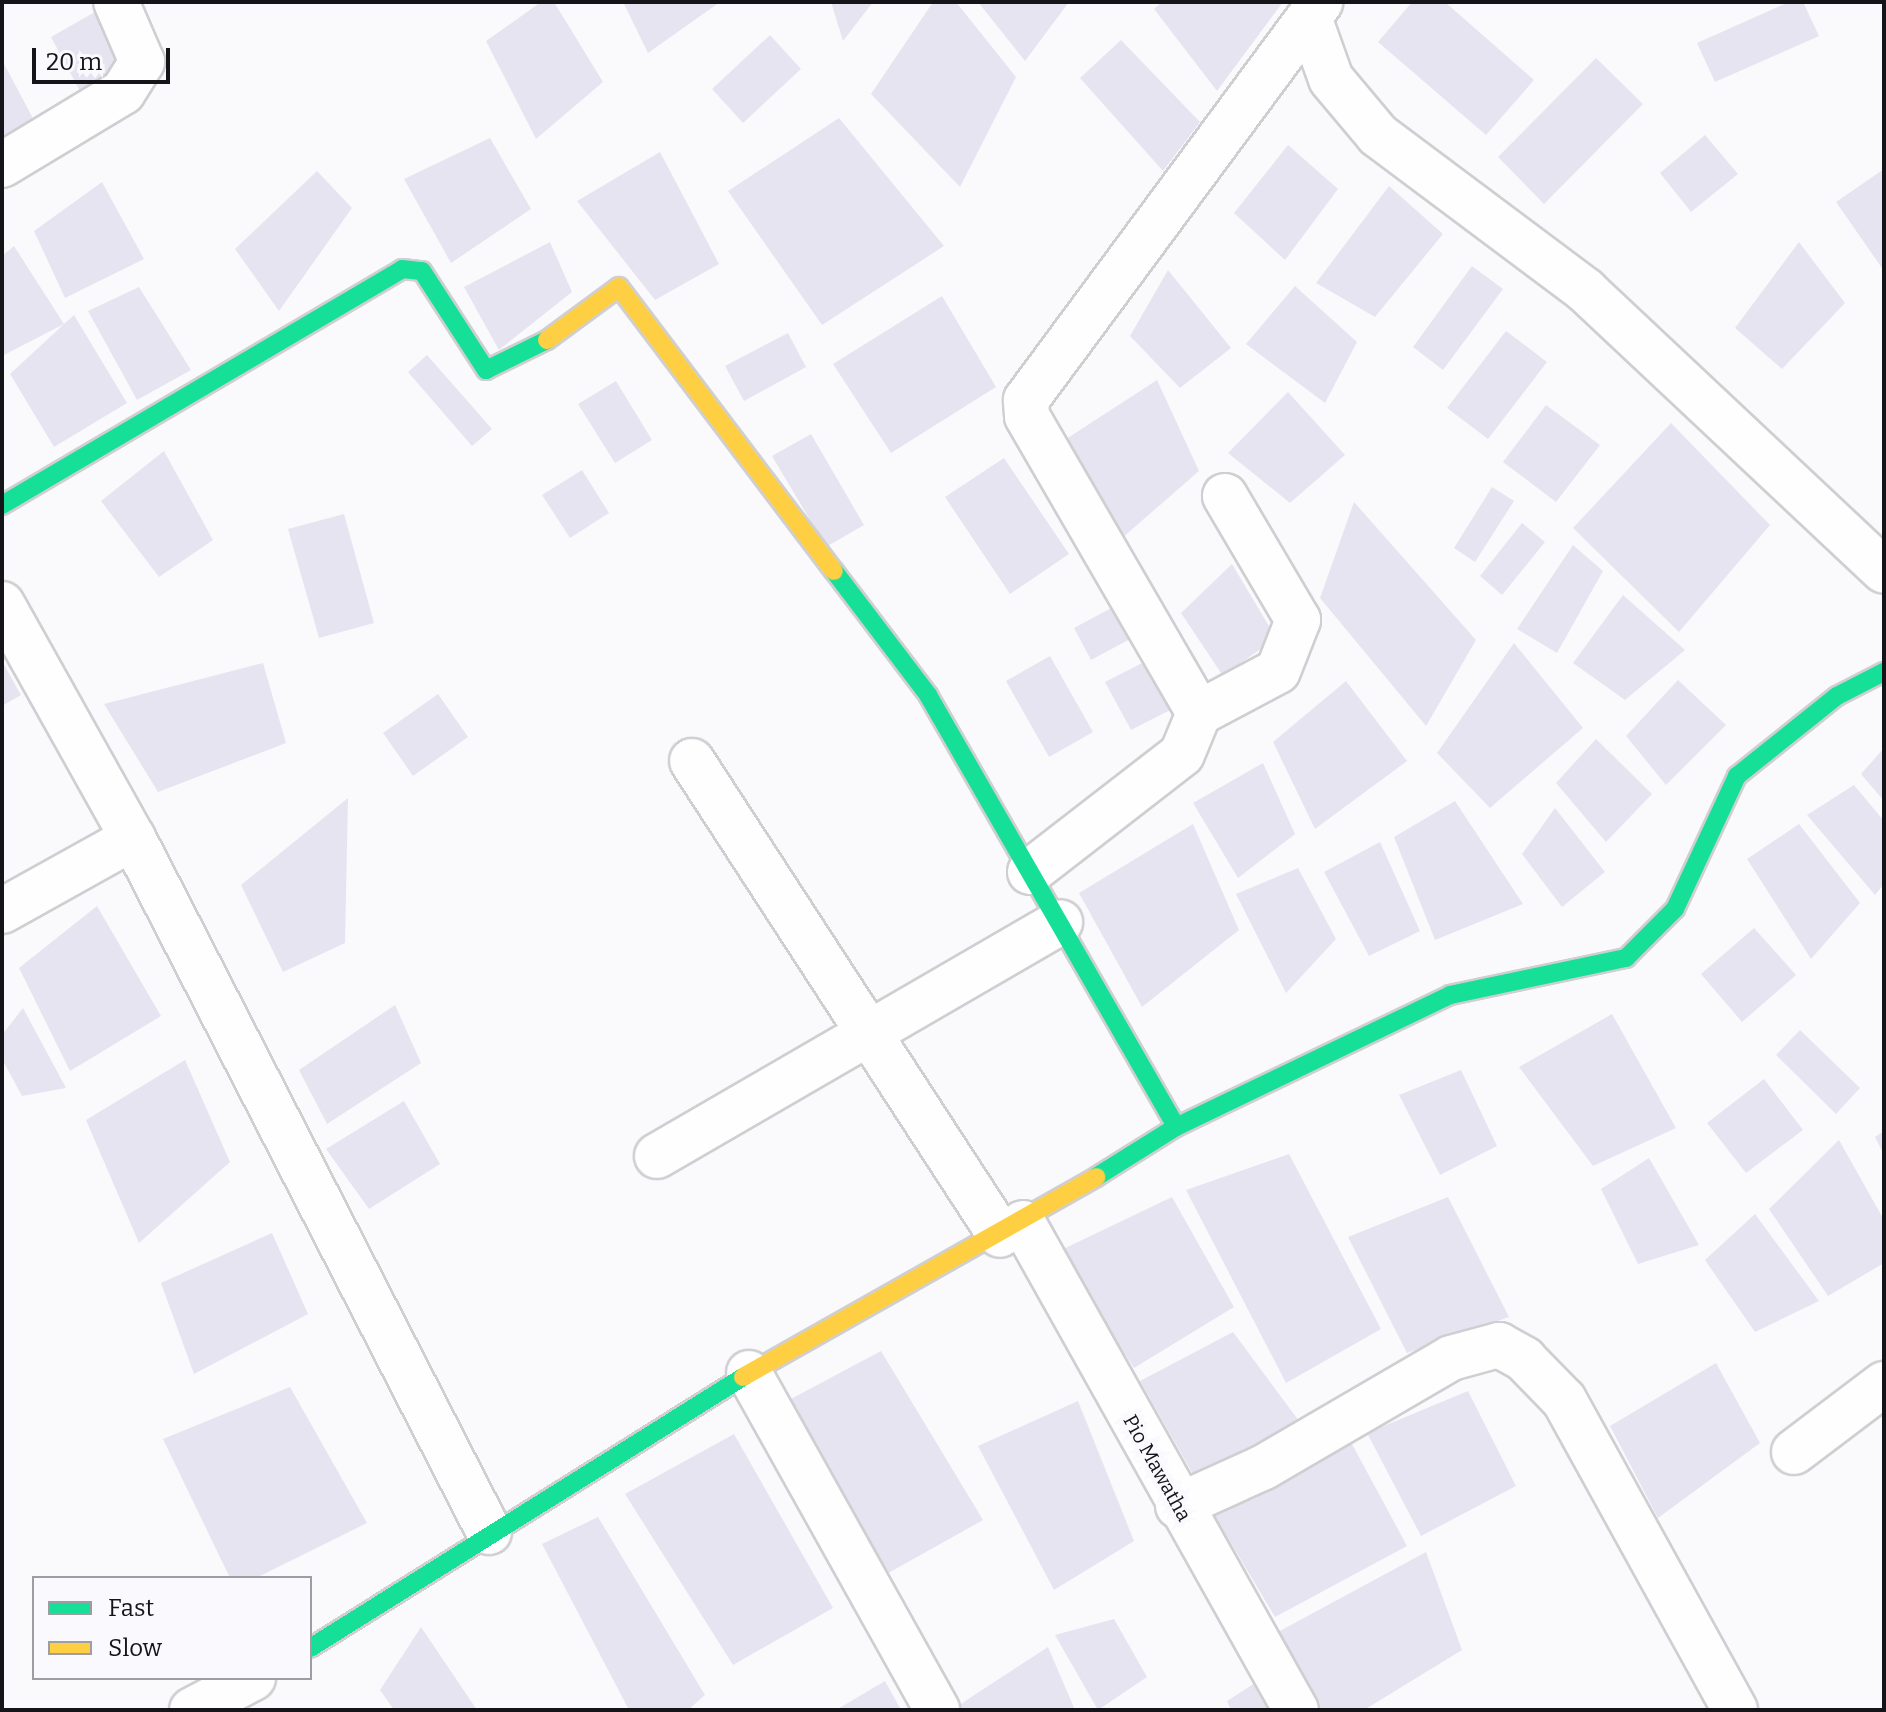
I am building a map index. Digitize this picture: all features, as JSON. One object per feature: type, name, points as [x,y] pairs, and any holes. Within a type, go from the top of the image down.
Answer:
[{"type":"street","points":[[2,165],[123,92],[142,62],[116,2]]},
{"type":"street","points":[[1316,12],[1331,79],[1378,135],[1585,290],[1884,571]]},
{"type":"street","points":[[1199,713],[1027,416],[1026,400],[1316,12]]},
{"type":"street","points":[[2,505],[402,269],[422,271],[486,370],[542,343],[619,287],[928,695],[1176,1127]]},
{"type":"street","points":[[1030,872],[1182,754],[1199,713],[1278,671],[1298,620],[1225,496]]},
{"type":"street","points":[[2,604],[133,838],[489,1532]]},
{"type":"street","points":[[312,1647],[489,1532],[749,1373],[1012,1229],[1176,1127],[1450,995],[1626,958],[1675,909],[1737,776],[1837,696],[1884,672]]},
{"type":"street","name":"Pio Mawatha","points":[[692,761],[869,1033],[1012,1229],[1296,1710]]},
{"type":"street","points":[[2,911],[133,838]]},
{"type":"street","points":[[657,1156],[1060,922]]},
{"type":"street","points":[[1178,1506],[1264,1467],[1451,1358],[1499,1345],[1524,1359],[1564,1400],[1735,1710]]},
{"type":"street","points":[[749,1373],[937,1710]]},
{"type":"street","points":[[1794,1452],[1884,1384]]},
{"type":"street","points":[[192,1710],[249,1680]]},
{"type":"building","points":[[541,2],[554,2],[603,82],[536,139],[486,41]]},
{"type":"building","points":[[623,2],[720,2],[648,53]]},
{"type":"building","points":[[831,2],[873,2],[843,41]]},
{"type":"building","points":[[933,2],[956,2],[1016,77],[960,187],[871,94]]},
{"type":"building","points":[[978,2],[1069,2],[1025,61]]},
{"type":"building","points":[[1162,2],[1283,2],[1217,91],[1154,9]]},
{"type":"building","points":[[1412,2],[1445,2],[1534,80],[1486,135],[1378,42]]},
{"type":"building","points":[[1789,2],[1803,2],[1819,36],[1715,82],[1697,43]]},
{"type":"building","points":[[109,4],[142,62],[82,95],[51,37]]},
{"type":"building","points":[[770,35],[801,69],[743,123],[712,89]]},
{"type":"building","points":[[1121,40],[1200,122],[1163,171],[1080,78]]},
{"type":"building","points":[[1596,58],[1643,104],[1544,204],[1498,157]]},
{"type":"building","points":[[2,60],[45,141],[2,158]]},
{"type":"building","points":[[839,118],[944,246],[822,325],[728,191]]},
{"type":"building","points":[[1705,135],[1738,174],[1691,212],[1660,173]]},
{"type":"building","points":[[490,138],[531,209],[451,263],[404,179]]},
{"type":"building","points":[[1288,145],[1338,189],[1285,260],[1234,213]]},
{"type":"building","points":[[660,152],[719,264],[655,300],[577,201]]},
{"type":"building","points":[[1884,169],[1884,271],[1836,202]]},
{"type":"building","points":[[317,171],[352,208],[279,311],[235,249]]},
{"type":"building","points":[[102,182],[144,259],[65,298],[34,231]]},
{"type":"building","points":[[1389,186],[1443,234],[1375,317],[1316,283]]},
{"type":"building","points":[[550,242],[572,292],[499,350],[464,287]]},
{"type":"building","points":[[1799,242],[1845,303],[1782,369],[1735,328]]},
{"type":"building","points":[[14,246],[64,324],[2,356],[2,256]]},
{"type":"building","points":[[1472,266],[1503,289],[1443,370],[1413,347]]},
{"type":"building","points":[[1168,270],[1231,348],[1180,388],[1130,336]]},
{"type":"building","points":[[1295,286],[1357,342],[1325,403],[1246,344]]},
{"type":"building","points":[[139,287],[191,370],[137,400],[88,311]]},
{"type":"building","points":[[942,296],[996,387],[891,453],[833,364]]},
{"type":"building","points":[[74,315],[127,403],[54,447],[10,374]]},
{"type":"building","points":[[1506,331],[1547,362],[1488,439],[1447,408]]},
{"type":"building","points":[[788,333],[806,367],[744,401],[725,366]]},
{"type":"building","points":[[427,355],[492,429],[472,446],[408,372]]},
{"type":"building","points":[[1157,380],[1199,471],[1121,539],[1063,441]]},
{"type":"building","points":[[616,381],[652,440],[615,463],[578,404]]},
{"type":"building","points":[[1288,392],[1345,455],[1290,503],[1228,453]]},
{"type":"building","points":[[1546,405],[1600,445],[1556,502],[1503,462]]},
{"type":"building","points":[[1671,423],[1770,525],[1679,632],[1573,528]]},
{"type":"building","points":[[811,434],[864,525],[826,547],[772,456]]},
{"type":"building","points":[[164,451],[213,540],[159,577],[101,501]]},
{"type":"building","points":[[1004,458],[1069,554],[1010,594],[945,497]]},
{"type":"building","points":[[582,470],[609,513],[570,538],[542,495]]},
{"type":"building","points":[[1492,487],[1514,501],[1475,562],[1454,548]]},
{"type":"building","points":[[1354,502],[1476,640],[1426,726],[1320,598]]},
{"type":"building","points":[[344,514],[374,623],[319,638],[288,529]]},
{"type":"building","points":[[1522,523],[1545,542],[1502,595],[1480,576]]},
{"type":"building","points":[[1573,545],[1603,571],[1557,653],[1517,629]]},
{"type":"building","points":[[1232,564],[1276,638],[1223,676],[1181,613]]},
{"type":"building","points":[[1623,595],[1685,650],[1625,700],[1573,663]]},
{"type":"building","points":[[1115,606],[1132,638],[1091,660],[1074,628]]},
{"type":"building","points":[[1514,643],[1583,728],[1490,808],[1437,753]]},
{"type":"building","points":[[1050,656],[1093,732],[1049,757],[1006,681]]},
{"type":"building","points":[[1148,660],[1174,708],[1131,730],[1105,682]]},
{"type":"building","points":[[2,661],[21,695],[2,706]]},
{"type":"building","points":[[263,663],[286,743],[158,792],[104,704]]},
{"type":"building","points":[[1678,680],[1726,725],[1666,785],[1626,736]]},
{"type":"building","points":[[1346,681],[1407,761],[1315,829],[1273,742]]},
{"type":"building","points":[[438,694],[468,737],[413,776],[383,733]]},
{"type":"building","points":[[1596,739],[1652,794],[1606,842],[1556,783]]},
{"type":"building","points":[[1884,748],[1884,801],[1861,774]]},
{"type":"building","points":[[1263,763],[1295,834],[1238,878],[1193,803]]},
{"type":"building","points":[[1854,785],[1884,821],[1884,884],[1875,895],[1807,815]]},
{"type":"building","points":[[348,798],[345,943],[283,972],[241,885]]},
{"type":"building","points":[[1455,801],[1523,904],[1435,940],[1394,837]]},
{"type":"building","points":[[1555,808],[1605,872],[1562,907],[1522,854]]},
{"type":"building","points":[[1193,824],[1239,930],[1142,1007],[1079,893]]},
{"type":"building","points":[[1799,824],[1860,903],[1811,959],[1747,859]]},
{"type":"building","points":[[1380,842],[1420,931],[1369,956],[1324,872]]},
{"type":"building","points":[[1298,868],[1336,939],[1286,993],[1236,894]]},
{"type":"building","points":[[97,906],[161,1016],[70,1071],[19,968]]},
{"type":"building","points":[[1754,928],[1796,975],[1742,1022],[1701,974]]},
{"type":"building","points":[[395,1005],[421,1063],[327,1124],[299,1070]]},
{"type":"building","points":[[23,1008],[66,1088],[22,1096],[2,1059],[2,1035]]},
{"type":"building","points":[[1612,1014],[1676,1128],[1593,1166],[1519,1067]]},
{"type":"building","points":[[1800,1030],[1860,1088],[1836,1114],[1776,1055]]},
{"type":"building","points":[[185,1060],[230,1162],[139,1243],[86,1120]]},
{"type":"building","points":[[1461,1070],[1497,1146],[1440,1175],[1399,1095]]},
{"type":"building","points":[[1764,1079],[1803,1130],[1746,1173],[1707,1123]]},
{"type":"building","points":[[404,1101],[440,1164],[369,1209],[326,1149]]},
{"type":"building","points":[[1884,1131],[1884,1155],[1875,1137]]},
{"type":"building","points":[[1839,1140],[1884,1220],[1884,1263],[1828,1296],[1769,1209]]},
{"type":"building","points":[[1289,1154],[1381,1329],[1286,1383],[1186,1190]]},
{"type":"building","points":[[1649,1158],[1699,1245],[1638,1264],[1601,1189]]},
{"type":"building","points":[[1172,1197],[1234,1307],[1134,1368],[1059,1251]]},
{"type":"building","points":[[1448,1197],[1509,1317],[1407,1353],[1348,1237]]},
{"type":"building","points":[[1755,1214],[1819,1301],[1755,1332],[1705,1260]]},
{"type":"building","points":[[272,1233],[308,1314],[194,1374],[161,1283]]},
{"type":"building","points":[[1233,1332],[1299,1421],[1194,1476],[1140,1381]]},
{"type":"building","points":[[881,1351],[983,1520],[883,1576],[789,1400]]},
{"type":"building","points":[[1716,1363],[1760,1443],[1658,1518],[1610,1426]]},
{"type":"building","points":[[290,1387],[367,1523],[260,1576],[229,1576],[163,1439]]},
{"type":"building","points":[[1468,1391],[1516,1486],[1421,1536],[1367,1433]]},
{"type":"building","points":[[1078,1401],[1134,1541],[1054,1590],[978,1446]]},
{"type":"building","points":[[734,1434],[833,1608],[733,1665],[625,1494]]},
{"type":"building","points":[[1352,1444],[1407,1546],[1275,1617],[1213,1513]]},
{"type":"building","points":[[598,1517],[705,1695],[688,1710],[629,1710],[542,1544]]},
{"type":"building","points":[[1426,1552],[1462,1650],[1364,1710],[1320,1710],[1278,1632]]},
{"type":"building","points":[[1114,1619],[1147,1677],[1098,1710],[1055,1635]]},
{"type":"building","points":[[421,1627],[477,1710],[394,1710],[380,1690]]},
{"type":"building","points":[[1048,1647],[1075,1710],[957,1710],[956,1707]]},
{"type":"building","points":[[885,1681],[901,1710],[836,1710]]},
{"type":"building","points":[[1255,1683],[1271,1710],[1231,1710],[1227,1701]]},
{"type":"traffic: fast","points":[[2,505],[402,269],[422,271],[486,370],[547,340]]},
{"type":"traffic: fast","points":[[834,571],[928,695],[1176,1127]]},
{"type":"traffic: fast","points":[[1096,1177],[1176,1127],[1450,995],[1626,958],[1675,909],[1737,776],[1837,696],[1884,672]]},
{"type":"traffic: fast","points":[[312,1647],[743,1377]]},
{"type":"traffic: slow","points":[[547,340],[619,287],[834,571]]},
{"type":"traffic: slow","points":[[743,1377],[1096,1177]]}]
